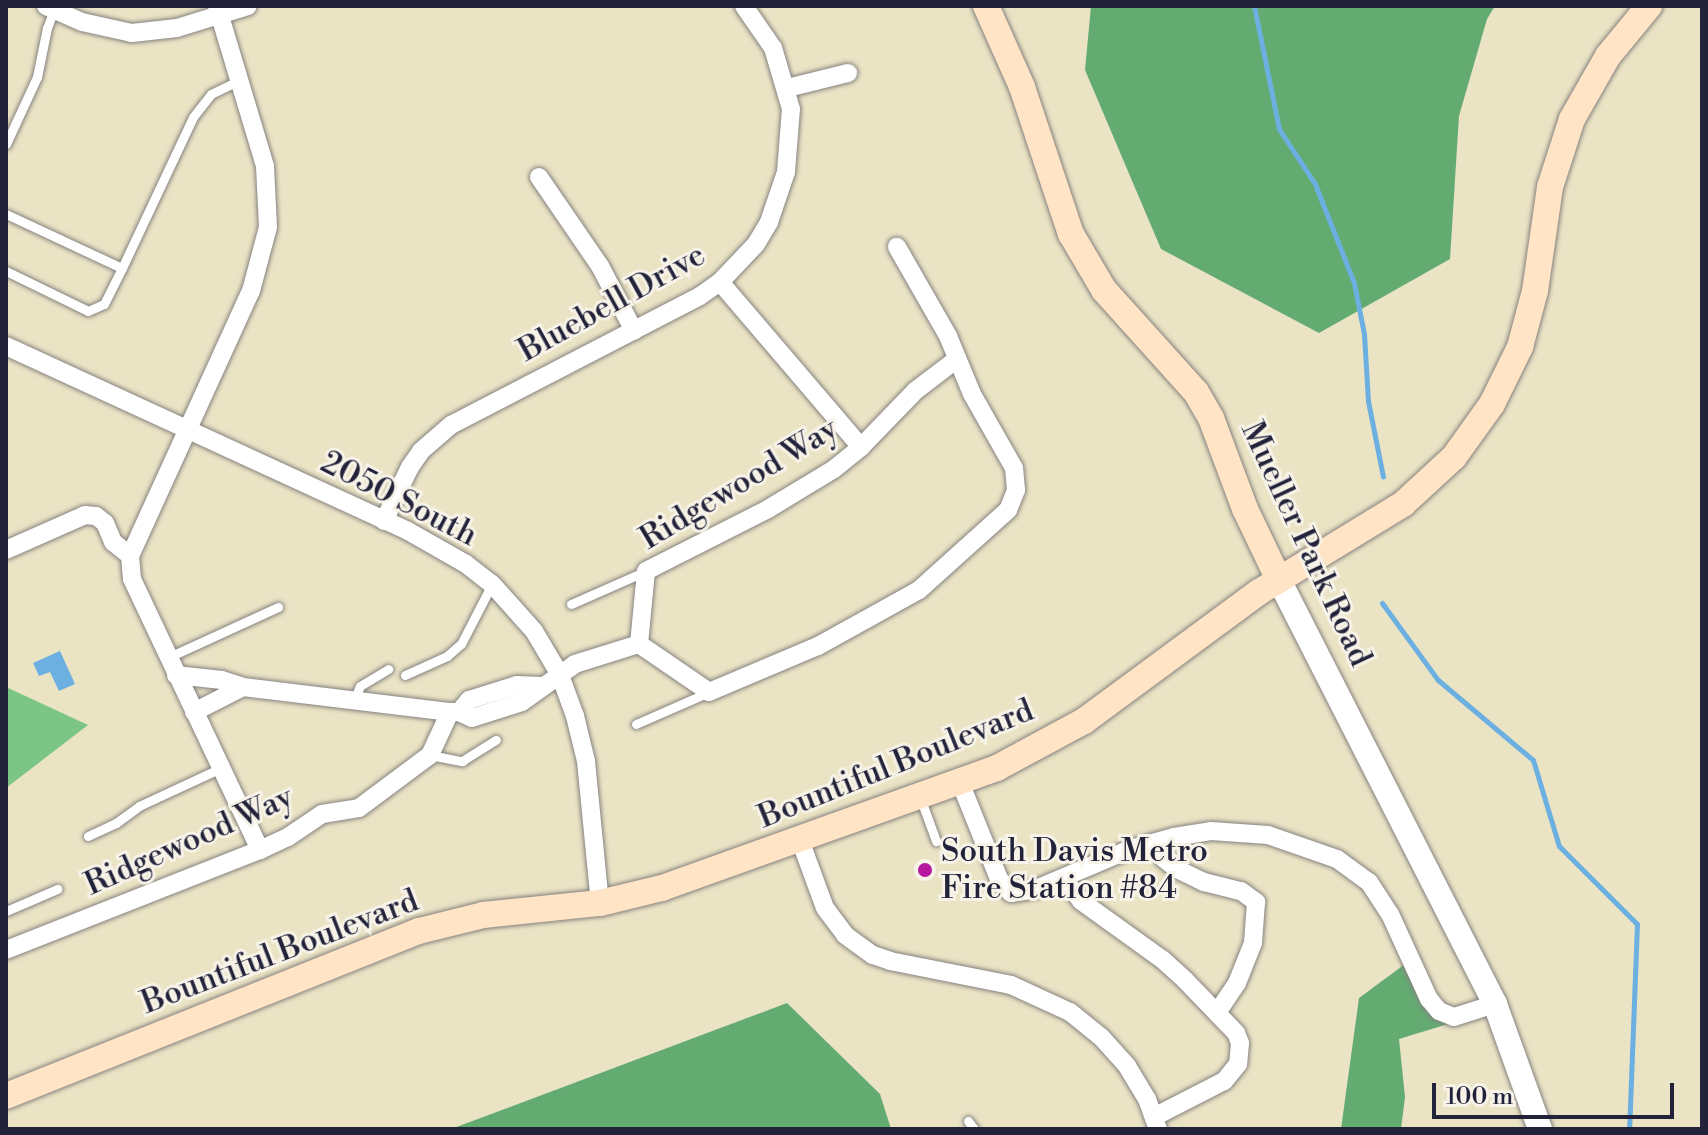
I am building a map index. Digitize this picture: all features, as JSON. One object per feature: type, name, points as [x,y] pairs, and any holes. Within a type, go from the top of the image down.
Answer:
[{"type":"main road","name":"Mueller Park Road","points":[[986,6],[1022,87],[1071,234],[1104,290],[1196,392],[1223,443],[1245,509],[1279,580]]},
{"type":"main road","name":"Bountiful Boulevard","points":[[6,1096],[419,931],[483,915],[600,903],[662,888],[960,782],[1026,754],[1084,721],[1279,580],[1403,504],[1454,457],[1492,404],[1520,347],[1529,318],[1550,187],[1572,119],[1608,56],[1649,6]]},
{"type":"street","points":[[50,8],[82,22],[132,33],[157,32],[219,10],[248,6]]},
{"type":"street","name":"Bluebell Drive","points":[[384,521],[421,451],[451,425],[634,331],[720,282],[756,244],[779,198],[790,151],[791,109],[773,48],[744,6]]},
{"type":"street","points":[[219,10],[265,166],[268,227],[251,291],[130,556],[132,579],[260,850]]},
{"type":"street","points":[[787,88],[848,73]]},
{"type":"street","points":[[539,177],[600,266],[634,331]]},
{"type":"street","points":[[172,666],[243,687],[454,712],[472,718],[522,702],[575,664],[639,644],[709,692],[818,646],[919,590],[1008,510],[1016,490],[1014,468],[972,394],[957,359],[897,247]]},
{"type":"street","points":[[720,282],[861,447]]},
{"type":"street","name":"2050 South","points":[[6,346],[438,546],[492,584],[534,631],[560,675],[575,716],[586,761],[600,903]]},
{"type":"street","name":"Ridgewood Way","points":[[639,644],[646,571],[805,488],[861,447],[915,391],[957,359]]},
{"type":"street","points":[[6,550],[85,515],[96,516],[105,523],[113,542],[130,556]]},
{"type":"street","name":"Mueller Park Road","points":[[1279,580],[1495,1004],[1540,1129]]},
{"type":"street","points":[[194,712],[243,687]]},
{"type":"street","name":"Ridgewood Way","points":[[6,950],[260,850],[288,837],[322,814],[359,808],[430,755],[454,712]]},
{"type":"street","points":[[960,782],[1004,888],[1020,894],[1157,842],[1211,831],[1248,832],[1337,859],[1361,873],[1382,900],[1429,999],[1439,1011],[1454,1017],[1495,1004]]},
{"type":"street","points":[[800,840],[825,908],[845,935],[873,955],[890,961],[1011,985],[1050,1000],[1089,1026],[1114,1051],[1137,1082],[1156,1123],[1210,1090],[1238,1064],[1240,1043],[1217,1013],[1163,960],[1081,901],[1064,879]]},
{"type":"street","points":[[1157,842],[1163,858],[1177,869],[1204,882],[1241,891],[1256,902],[1253,943],[1237,983],[1217,1013]]},
{"type":"lane","points":[[6,144],[37,77],[50,8]]},
{"type":"lane","points":[[6,271],[88,311],[104,304],[193,117],[211,94],[241,80]]},
{"type":"lane","points":[[6,214],[122,268]]},
{"type":"lane","points":[[571,604],[646,571]]},
{"type":"lane","points":[[405,675],[447,656],[461,644],[492,584]]},
{"type":"lane","points":[[172,666],[278,607]]},
{"type":"lane","points":[[354,700],[360,686],[388,669]]},
{"type":"lane","points":[[636,724],[709,692]]},
{"type":"lane","points":[[430,755],[462,761],[496,740]]},
{"type":"lane","points":[[88,836],[116,823],[139,806],[221,768]]},
{"type":"lane","points":[[920,796],[936,841]]},
{"type":"lane","points":[[6,911],[57,889]]},
{"type":"green space","points":[[1091,6],[1495,6],[1487,19],[1459,116],[1450,259],[1319,333],[1161,249],[1085,70]]},
{"type":"green space","points":[[6,687],[88,725],[6,788]]},
{"type":"green space","points":[[1405,964],[1448,1024],[1399,1039],[1405,1097],[1401,1129],[1341,1129],[1359,998]]},
{"type":"green space","points":[[787,1003],[880,1094],[891,1129],[451,1129]]},
{"type":"water","points":[[60,651],[75,684],[59,691],[50,672],[39,676],[33,663]]},
{"type":"waterway","points":[[1254,6],[1279,129],[1315,184],[1354,283],[1364,334],[1368,401],[1383,477]]},
{"type":"waterway","points":[[1382,603],[1438,680],[1533,760],[1559,846],[1637,924],[1629,1129]]},
{"type":"place","name":"South Davis Metro Fire Station #84","points":[[925,870]]}]
